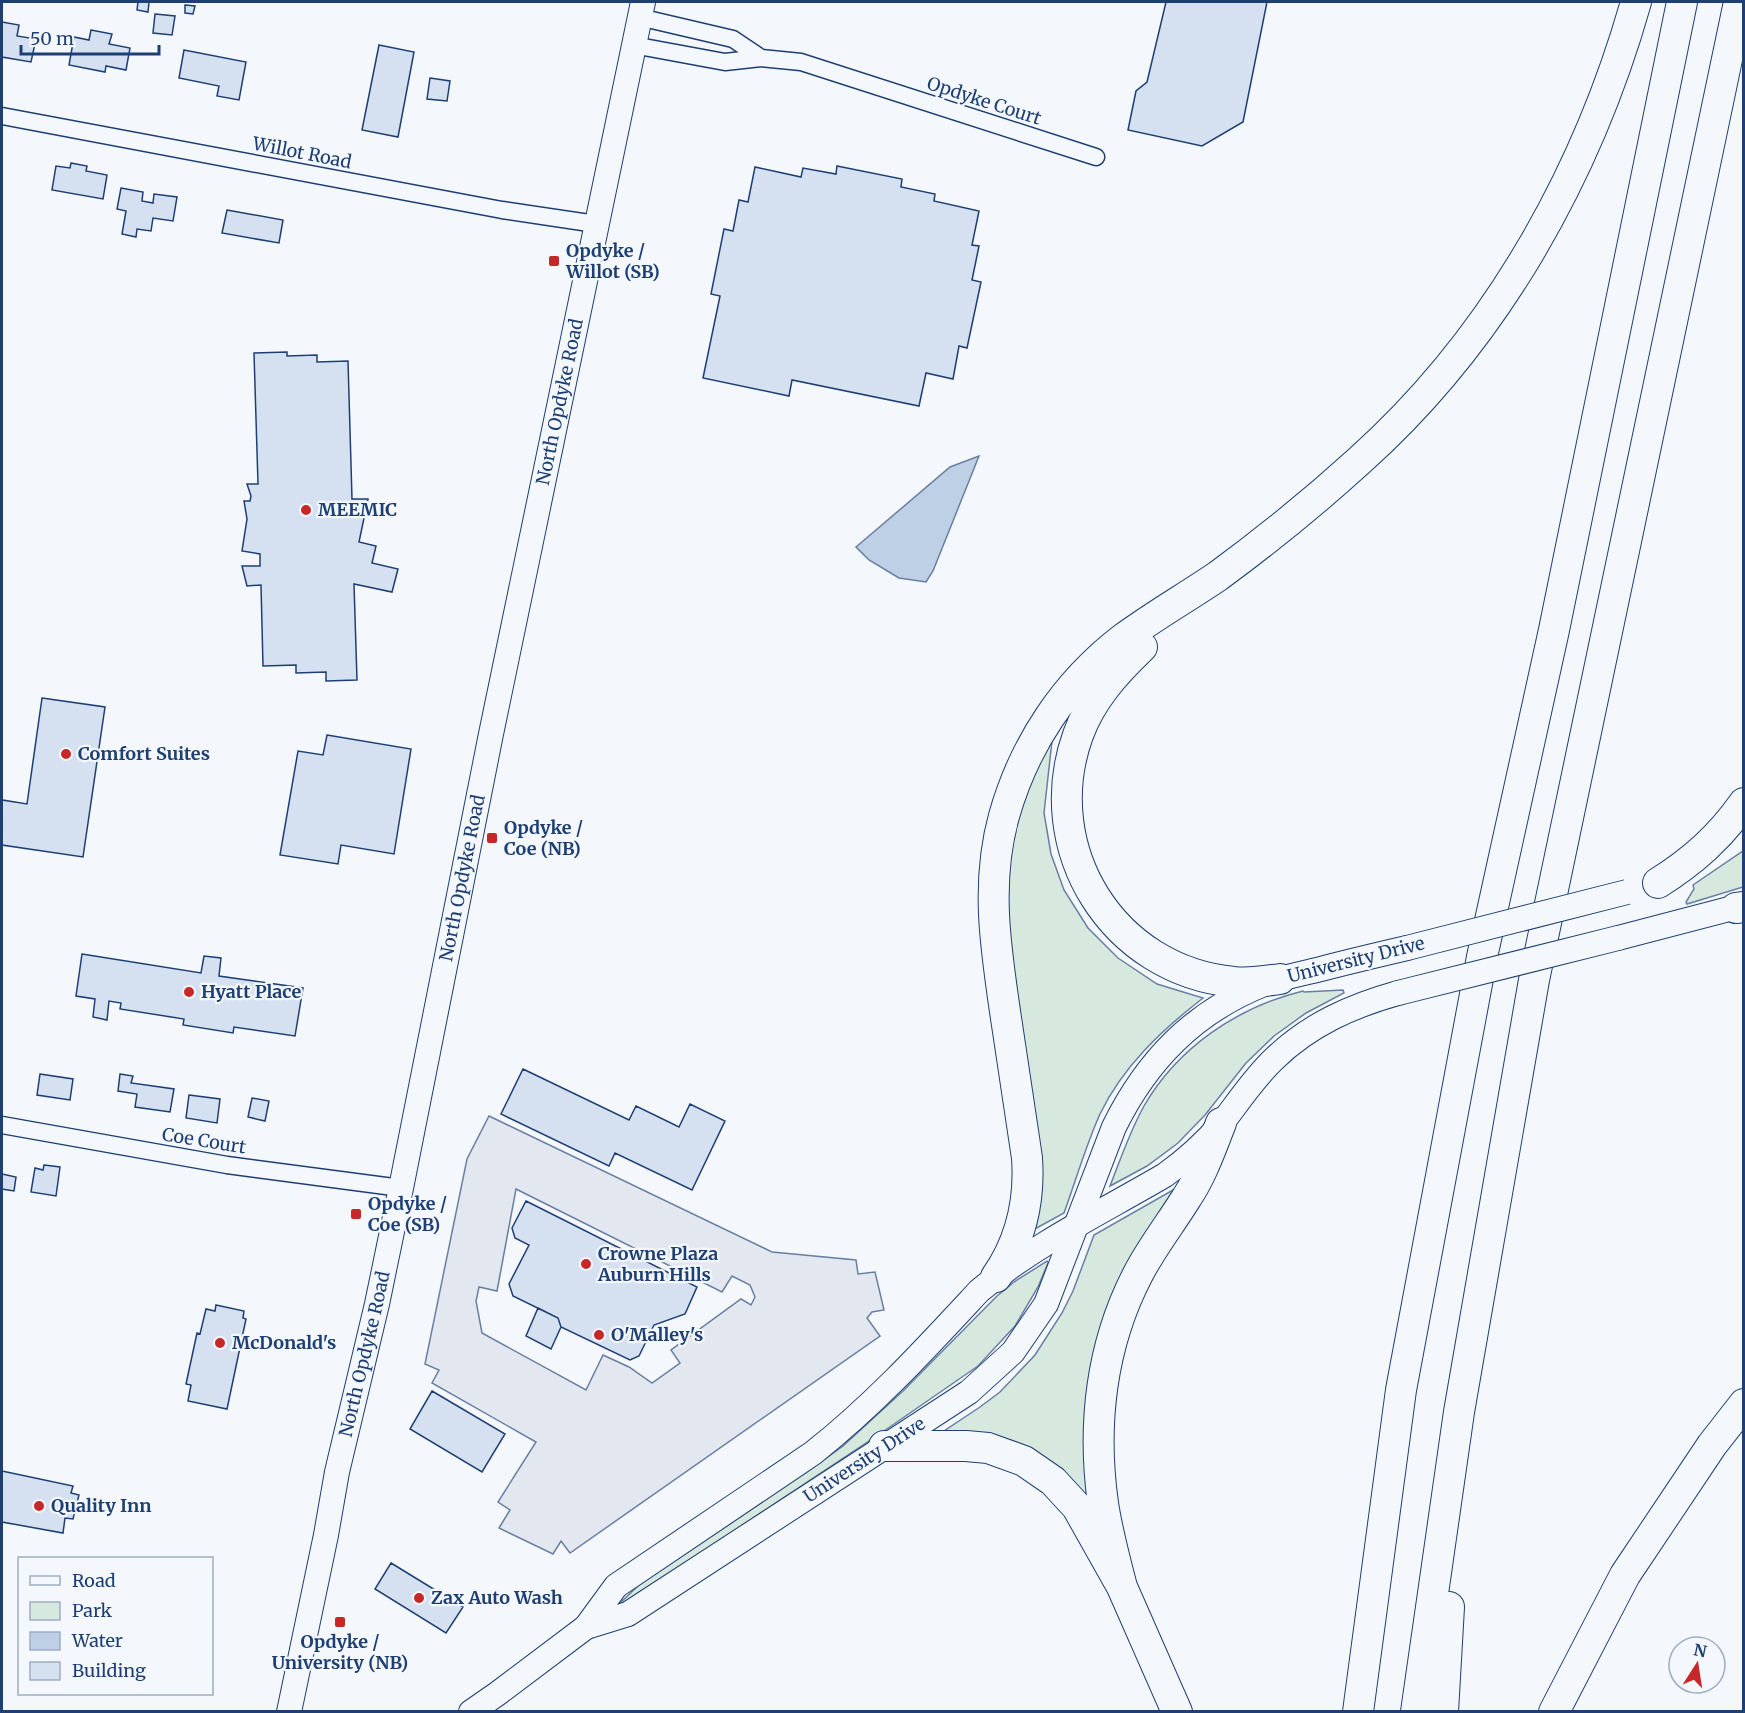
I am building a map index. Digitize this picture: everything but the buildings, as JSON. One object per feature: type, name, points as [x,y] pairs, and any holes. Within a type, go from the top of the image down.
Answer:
[{"type":"highway","points":[[996,1277],[1015,1244],[1026,1208],[1029,1177],[993,931],[995,861],[1004,817],[1018,777],[1038,735],[1062,698],[1093,664],[1124,638],[1218,575],[1324,491],[1360,460],[1423,398],[1475,334],[1508,286],[1550,217],[1605,94],[1636,2]]},
{"type":"highway","points":[[1358,1712],[1401,1390],[1478,980],[1554,630],[1682,2]]},
{"type":"highway","points":[[1416,1712],[1459,1412],[1534,980],[1739,2]]},
{"type":"highway","points":[[1218,575],[1120,667],[1095,700],[1078,735],[1069,772],[1067,794],[1071,837],[1076,858],[1094,897],[1119,929],[1153,956],[1191,973],[1214,980],[1236,983],[1280,979]]},
{"type":"highway","points":[[1658,883],[1695,858],[1713,842],[1743,803]]},
{"type":"highway","points":[[1122,1587],[1103,1505],[1099,1467],[1099,1414],[1105,1371],[1118,1321],[1136,1277],[1157,1240],[1188,1196],[1221,1123]]},
{"type":"highway","points":[[1554,1712],[1625,1575],[1712,1445],[1743,1404]]},
{"type":"highway","points":[[1443,1712],[1459,1412]]},
{"type":"highway","points":[[884,1446],[966,1446],[988,1449],[1024,1461],[1053,1481],[1077,1507],[1122,1587],[1177,1712]]},
{"type":"main road","name":"North Opdyke Road","points":[[289,1712],[325,1543],[337,1472],[377,1304],[401,1188],[491,734],[641,9]]},
{"type":"main road","name":"University Drive","points":[[586,1627],[628,1614],[969,1392],[988,1377],[1012,1352],[1046,1304],[1114,1127],[1138,1083],[1156,1061],[1197,1022],[1226,1002],[1280,979],[1658,883],[1699,864],[1743,829]]},
{"type":"main road","name":"University Drive","points":[[471,1712],[586,1627],[616,1586],[813,1453],[852,1422],[886,1390],[979,1291],[996,1277],[1029,1253],[1165,1175],[1203,1143],[1257,1077],[1291,1043],[1314,1027],[1350,1008],[1398,993],[1741,907]]},
{"type":"street","name":"North Opdyke Road","points":[[641,9],[733,39],[761,58]]},
{"type":"street","name":"North Opdyke Road","points":[[633,45],[725,62],[761,58],[801,63],[861,81]]},
{"type":"street","name":"Opdyke Court","points":[[861,81],[1096,157]]},
{"type":"street","name":"Willot Road","points":[[2,116],[502,210],[596,224]]},
{"type":"street","name":"Coe Court","points":[[2,1125],[227,1165],[401,1188]]},
{"type":"green space","points":[[1052,741],[1044,813],[1051,854],[1064,890],[1088,928],[1118,958],[1157,984],[1203,998],[1158,1036],[1120,1080],[1100,1114],[1064,1213],[1033,1230],[1003,875],[1026,783]]},
{"type":"green space","points":[[1743,851],[1743,887],[1687,904],[1694,889],[1693,885]]},
{"type":"green space","points":[[1343,990],[1344,993],[1306,1013],[1274,1036],[1246,1063],[1205,1115],[1178,1143],[1147,1166],[1110,1186],[1144,1106],[1174,1065],[1192,1048],[1233,1019],[1279,998],[1303,991]]},
{"type":"green space","points":[[1175,1190],[1152,1225],[1089,1493],[1082,1495],[945,1433],[944,1431],[1000,1392],[1035,1355],[1073,1291],[1094,1235]]},
{"type":"green space","points":[[1047,1261],[1038,1287],[1015,1326],[978,1366],[622,1605],[619,1604],[639,1585],[843,1446],[903,1391],[997,1296]]},
{"type":"shaded area","points":[[489,1116],[772,1252],[856,1260],[858,1274],[875,1272],[884,1310],[872,1312],[867,1318],[880,1336],[570,1553],[561,1541],[553,1554],[499,1528],[510,1510],[498,1502],[536,1442],[432,1383],[439,1370],[425,1364],[467,1159]],"holes":[[[516,1189],[722,1292],[732,1276],[750,1285],[755,1297],[751,1305],[741,1299],[671,1350],[680,1363],[652,1383],[629,1367],[603,1355],[586,1390],[482,1333],[476,1301],[479,1287],[497,1291]]]},
{"type":"water","points":[[979,456],[933,571],[926,582],[899,578],[869,560],[856,547],[950,467]]},
{"type":"place","name":"Opdyke / Willot (SB)","points":[[554,261]]},
{"type":"place","name":"MEEMIC","points":[[306,510]]},
{"type":"place","name":"Comfort Suites","points":[[66,754]]},
{"type":"place","name":"Opdyke / Coe (NB)","points":[[492,838]]},
{"type":"place","name":"Hyatt Place","points":[[189,992]]},
{"type":"place","name":"Opdyke / Coe (SB)","points":[[356,1214]]},
{"type":"place","name":"Crowne Plaza Auburn Hills","points":[[586,1264]]},
{"type":"place","name":"O'Malley's","points":[[599,1335]]},
{"type":"place","name":"McDonald's","points":[[220,1343]]},
{"type":"place","name":"Quality Inn","points":[[39,1506]]},
{"type":"place","name":"Zax Auto Wash","points":[[419,1598]]},
{"type":"place","name":"Opdyke / University (NB)","points":[[340,1622]]}]
